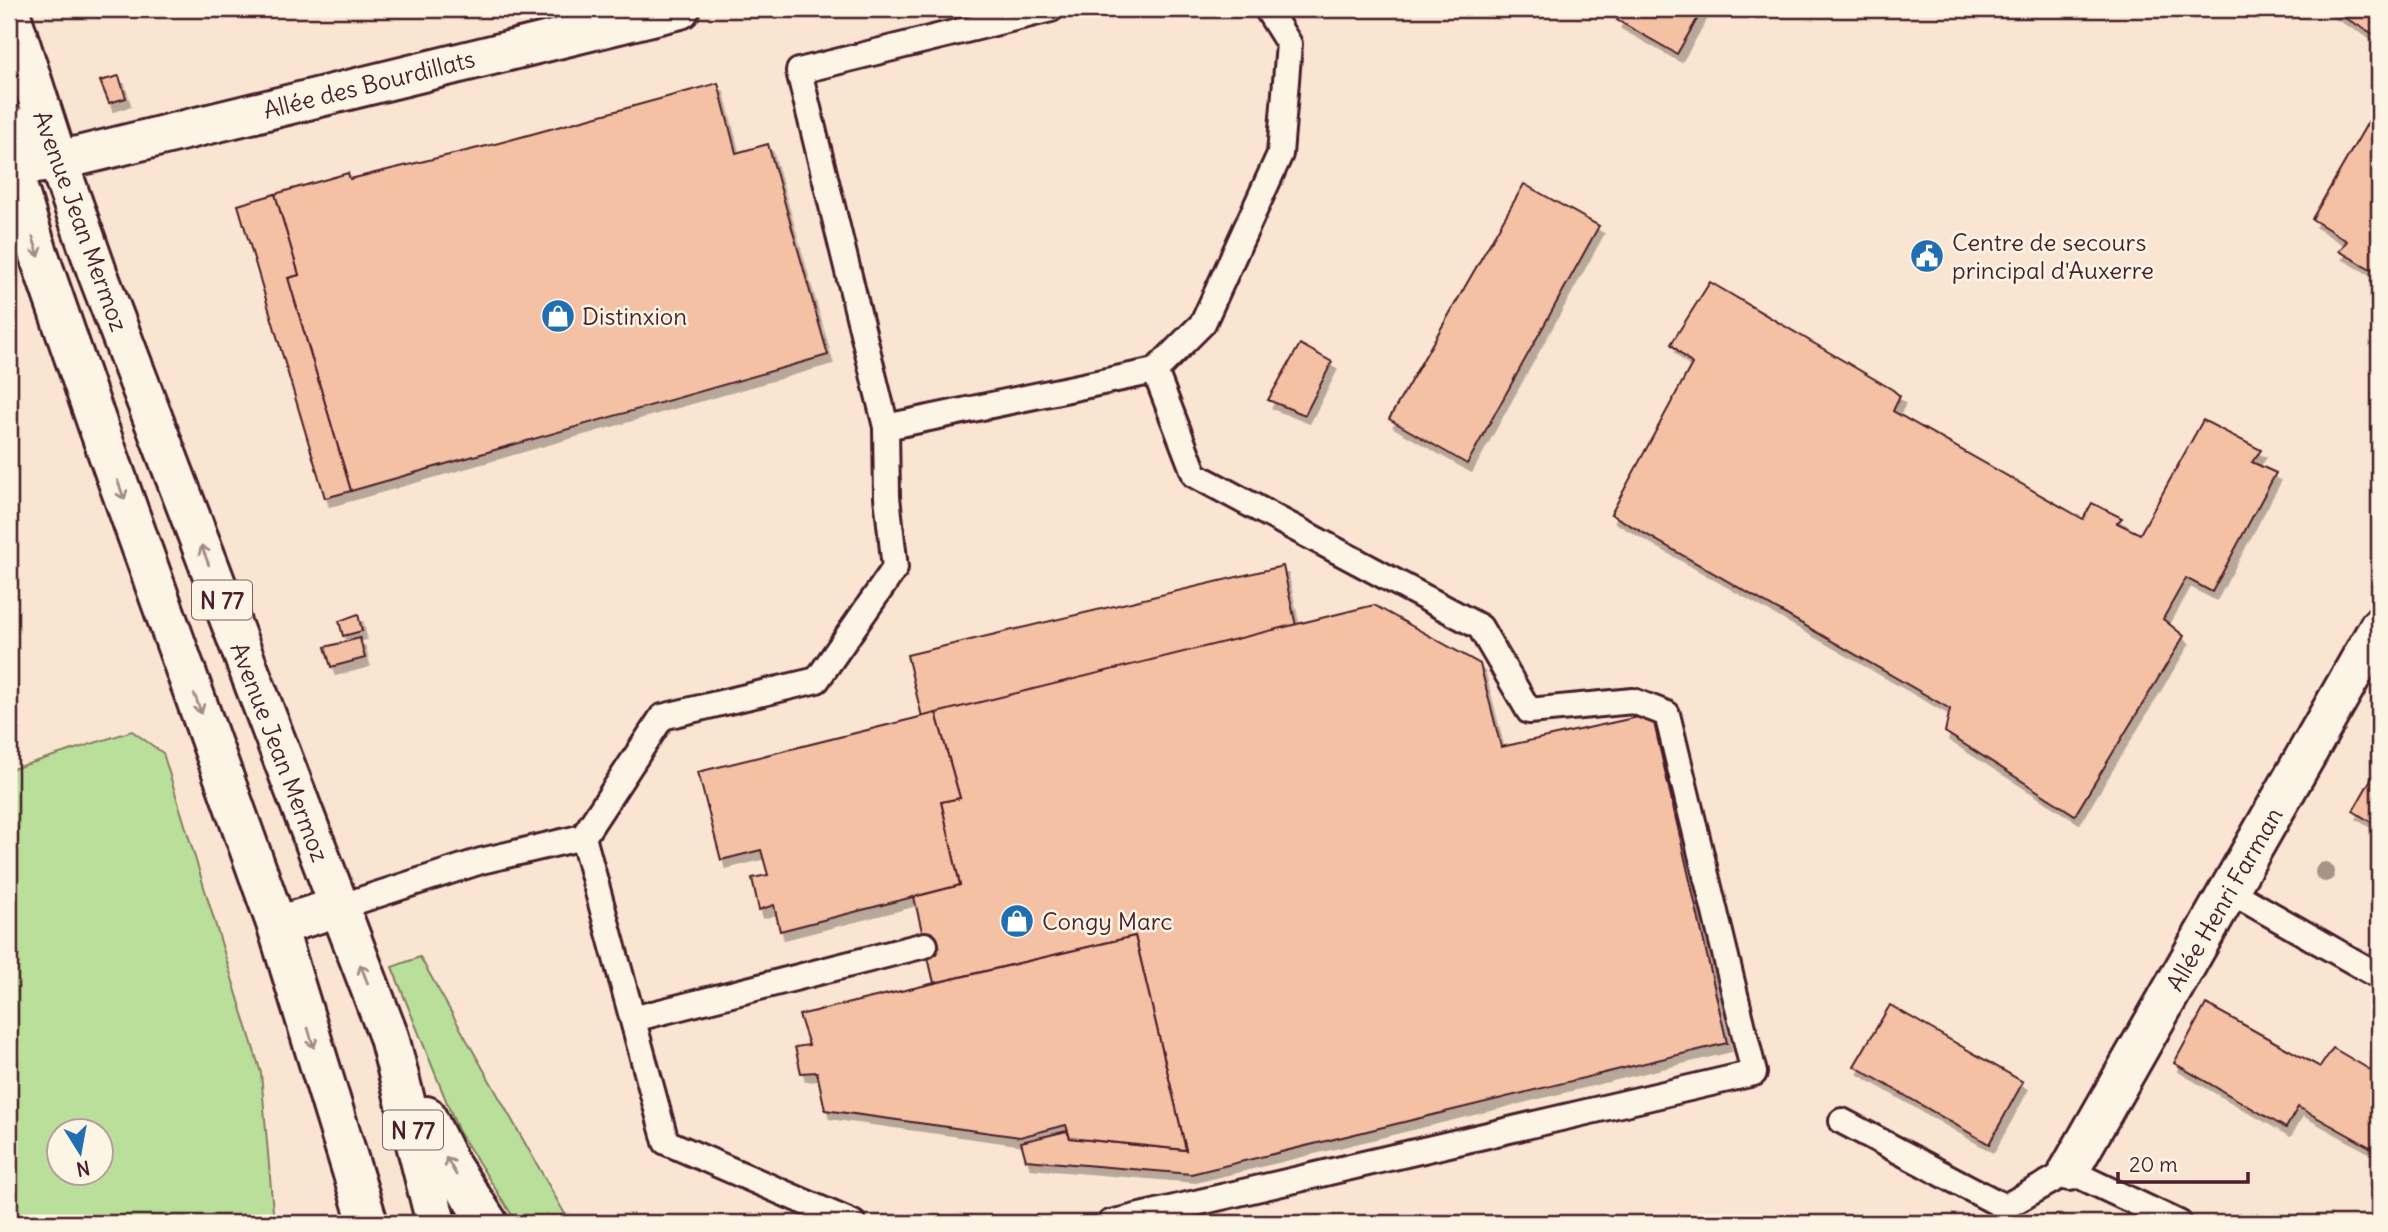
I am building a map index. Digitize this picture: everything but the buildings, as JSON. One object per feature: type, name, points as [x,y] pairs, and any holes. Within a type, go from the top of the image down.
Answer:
[{"type":"main road","name":"Allée des Bourdillats","points":[[9,124],[28,166],[58,161],[680,9]]},
{"type":"main road","name":"Avenue Jean Mermoz","points":[[11,20],[97,272],[389,1037],[436,1223]]},
{"type":"main road","name":"Avenue Jean Mermoz","points":[[9,159],[35,244],[277,926],[368,1223]]},
{"type":"main road","name":"Allée Henri Farman","points":[[2069,1171],[2379,627]]},
{"type":"main road","points":[[277,926],[339,907]]},
{"type":"main road","points":[[389,1037],[449,1163],[488,1223]]},
{"type":"lane","points":[[339,907],[481,861],[583,837],[662,717],[817,680],[895,568],[887,497],[886,426],[799,71],[1051,9]]},
{"type":"lane","points":[[886,426],[1155,371],[1203,323],[1280,154],[1289,44],[1267,9]]},
{"type":"lane","points":[[1110,1223],[1754,1073],[1667,714],[1633,701],[1529,711],[1480,627],[1195,475],[1155,371]]},
{"type":"lane","points":[[583,837],[666,1142],[853,1223]]},
{"type":"lane","points":[[2228,890],[2379,976]]},
{"type":"lane","points":[[633,1019],[925,945]]},
{"type":"lane","points":[[1842,1121],[2005,1207],[2069,1171],[2179,1223]]},
{"type":"green space","points":[[132,731],[163,753],[261,1073],[274,1223],[9,1223],[9,770]]},
{"type":"green space","points":[[420,957],[570,1223],[517,1223],[458,1130],[392,967]]},
{"type":"place","name":"Centre de secours principal d'Auxerre","points":[[1927,256]]},
{"type":"place","name":"Distinxion","points":[[558,316]]},
{"type":"place","name":"Congy Marc","points":[[1017,921]]}]
